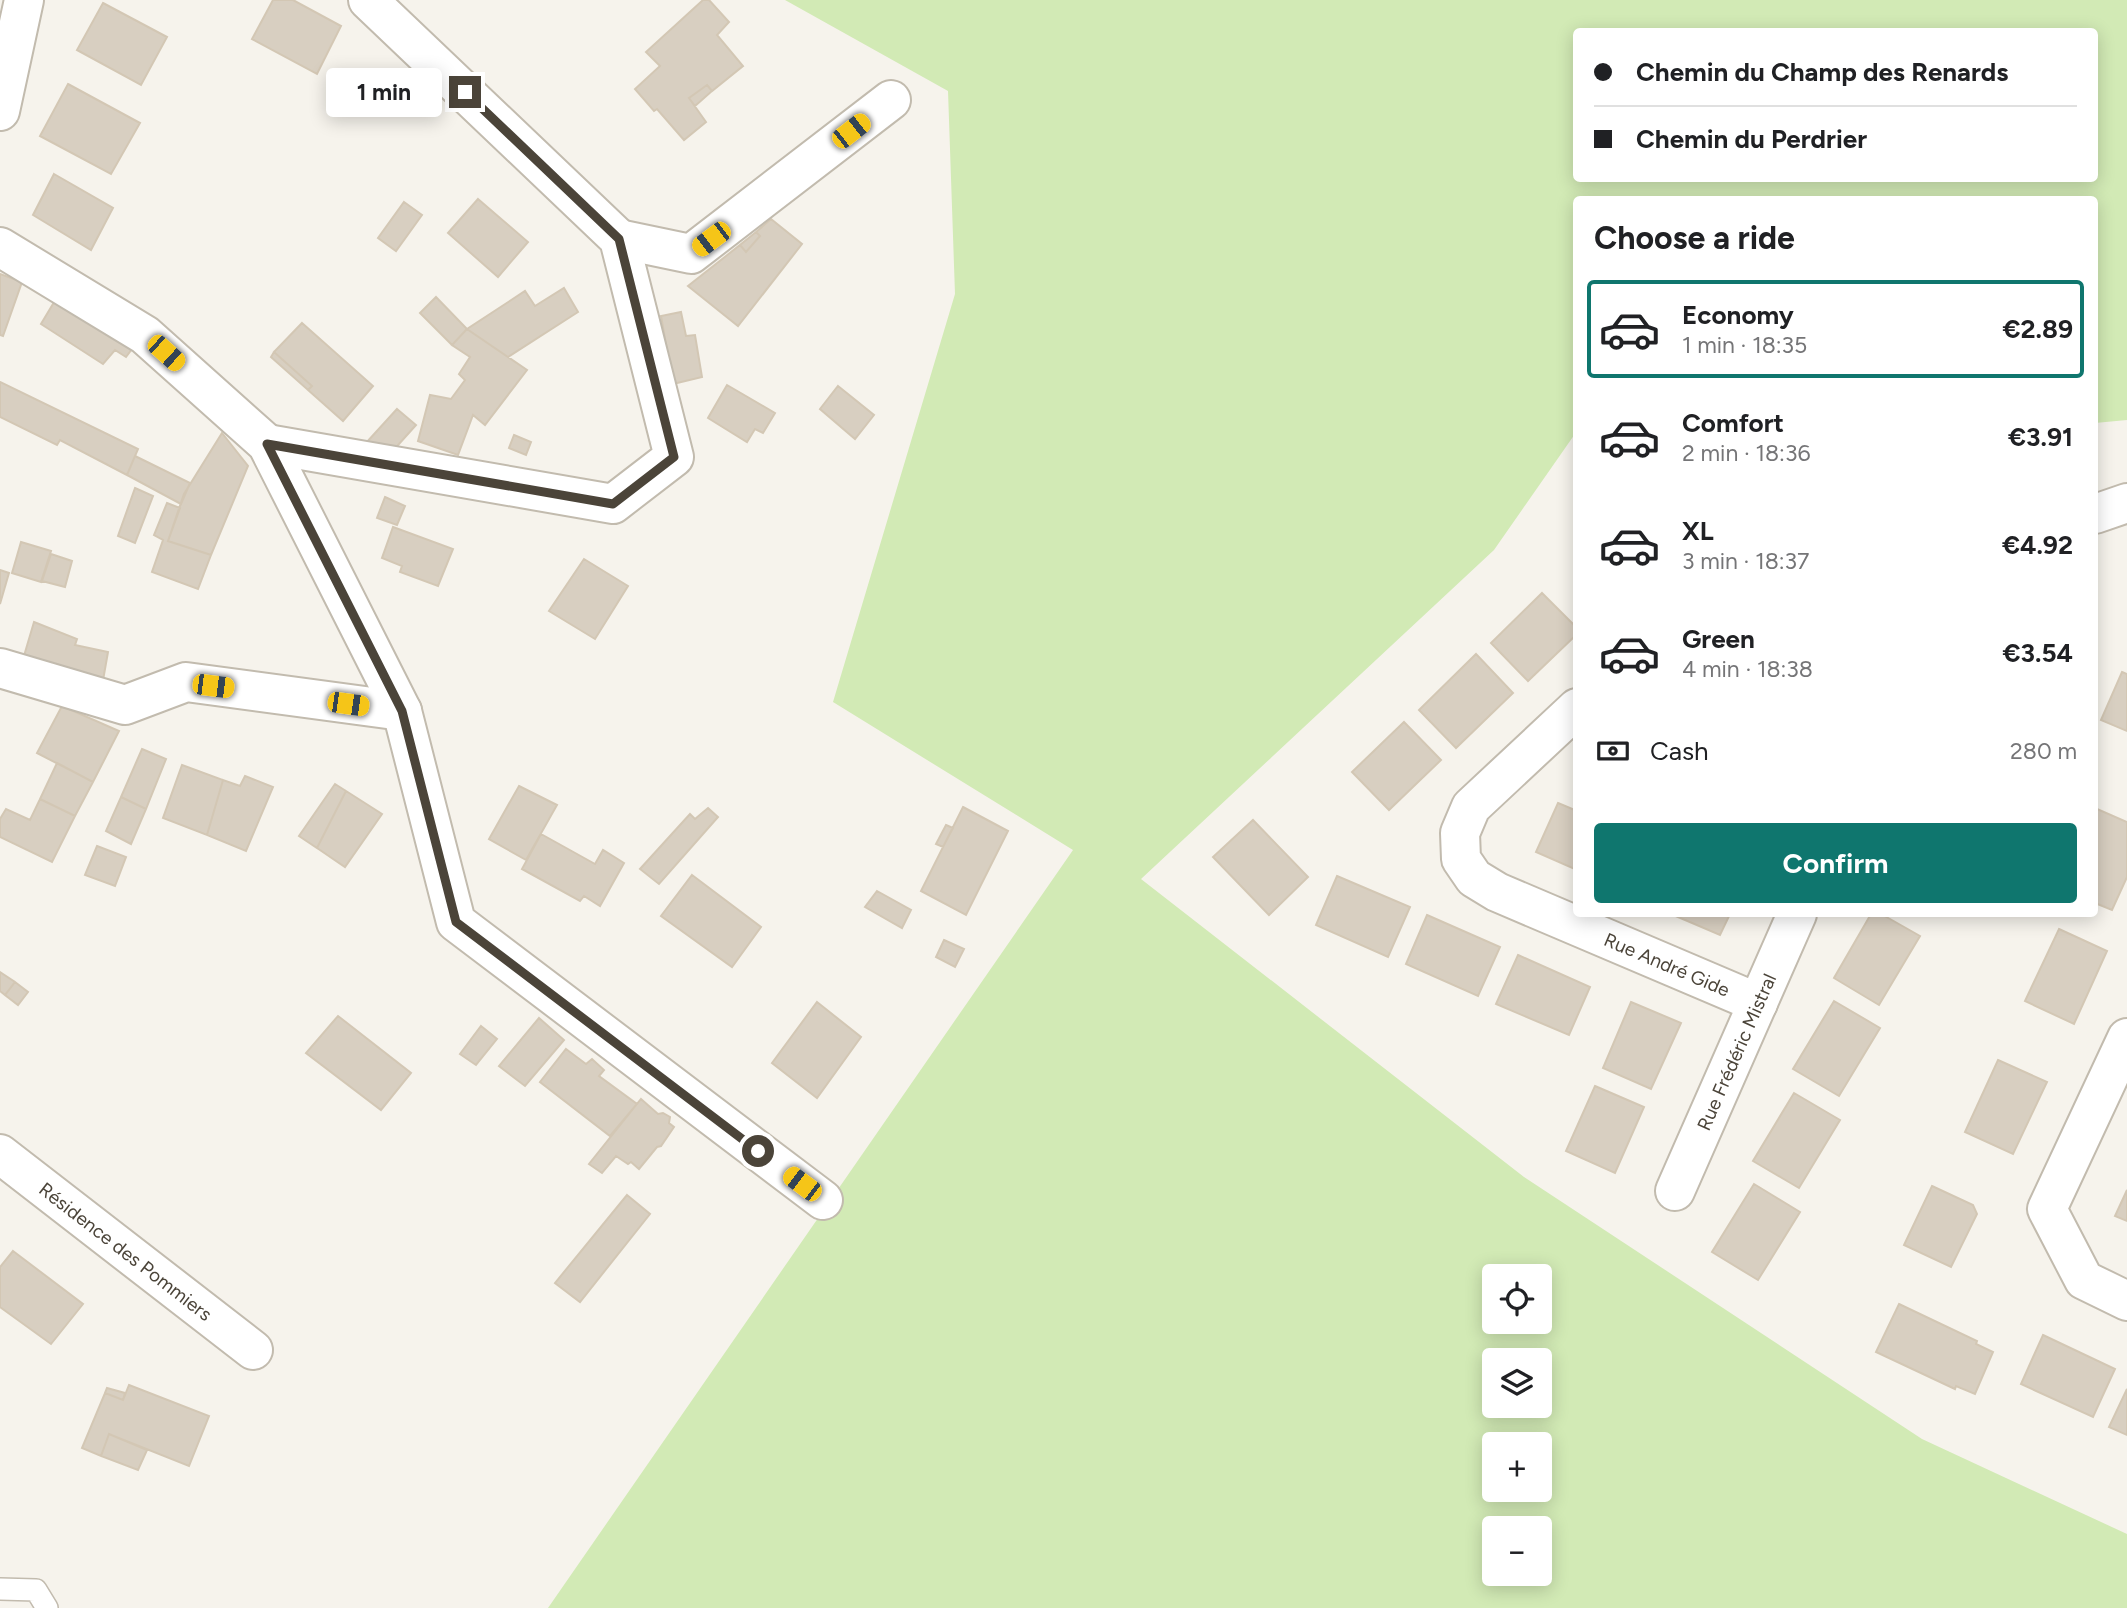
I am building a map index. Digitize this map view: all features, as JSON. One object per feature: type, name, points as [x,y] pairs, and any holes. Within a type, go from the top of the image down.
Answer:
[{"type":"street","points":[[0,111],[24,0]]},
{"type":"street","points":[[368,0],[619,239],[691,254],[891,100]]},
{"type":"street","points":[[267,444],[613,504],[674,457],[619,239]]},
{"type":"street","points":[[0,247],[145,335],[267,444],[402,711],[456,922],[823,1200]]},
{"type":"street","points":[[2098,513],[2127,503]]},
{"type":"street","points":[[0,668],[125,705],[186,682],[402,711]]},
{"type":"street","name":"Rue André Gide","points":[[1573,712],[1471,807],[1460,833],[1461,859],[1474,878],[1497,892],[1758,1003]]},
{"type":"street","name":"Rue Frédéric Mistral","points":[[1675,1191],[1796,917]]},
{"type":"street","points":[[2127,1038],[2047,1209],[2084,1280],[2127,1301]]},
{"type":"street","name":"Résidence des Pommiers","points":[[0,1154],[253,1350]]},
{"type":"lane","points":[[0,1589],[36,1590],[47,1608]]},
{"type":"green space","points":[[785,0],[2127,0],[2127,420],[2098,423],[2098,196],[1573,196],[1573,437],[1494,550],[1141,879],[1524,1177],[1922,1439],[2127,1534],[2127,1608],[548,1608],[1073,850],[833,702],[955,294],[948,91]]},
{"type":"building","points":[[273,0],[293,0],[341,26],[317,74],[252,39]]},
{"type":"building","points":[[703,0],[709,0],[729,22],[717,35],[743,66],[712,91],[707,85],[689,98],[706,122],[684,140],[635,89],[660,66],[646,52]]},
{"type":"building","points":[[103,3],[167,37],[141,85],[77,50]]},
{"type":"building","points":[[68,84],[140,123],[111,174],[40,136]]},
{"type":"building","points":[[707,85],[712,91],[695,106],[689,98]]},
{"type":"building","points":[[54,174],[113,208],[91,250],[33,215]]},
{"type":"building","points":[[478,199],[528,242],[498,277],[448,233]]},
{"type":"building","points":[[404,202],[422,215],[396,251],[378,238]]},
{"type":"building","points":[[771,219],[802,244],[738,326],[688,286],[740,245],[746,252],[760,236],[756,232]]},
{"type":"building","points":[[756,232],[760,236],[746,252],[740,245]]},
{"type":"building","points":[[0,274],[22,282],[3,336],[0,335]]},
{"type":"building","points":[[564,288],[578,312],[508,357],[467,329],[525,291],[535,306]]},
{"type":"building","points":[[436,297],[467,329],[452,345],[420,313]]},
{"type":"building","points":[[56,299],[132,349],[126,357],[115,350],[103,364],[41,324]]},
{"type":"building","points":[[681,312],[686,336],[695,335],[702,377],[673,384],[661,316]]},
{"type":"building","points":[[302,323],[373,386],[343,421],[308,390],[312,386],[274,352]]},
{"type":"building","points":[[467,329],[527,370],[485,425],[473,415],[458,455],[418,441],[430,395],[451,399],[465,380],[459,374],[470,357],[452,345]]},
{"type":"building","points":[[274,352],[312,386],[308,390],[271,357]]},
{"type":"building","points":[[0,382],[138,449],[127,475],[60,440],[57,445],[0,417]]},
{"type":"building","points":[[727,385],[775,413],[763,433],[755,429],[747,442],[708,418]]},
{"type":"building","points":[[838,386],[874,415],[855,439],[820,409]]},
{"type":"building","points":[[397,409],[416,425],[390,454],[366,443]]},
{"type":"building","points":[[222,433],[248,466],[211,555],[168,541],[184,494]]},
{"type":"building","points":[[514,435],[531,442],[526,455],[509,448]]},
{"type":"building","points":[[135,456],[190,483],[181,504],[127,475]]},
{"type":"building","points":[[135,488],[153,496],[135,543],[118,536]]},
{"type":"building","points":[[385,497],[405,506],[397,525],[377,518]]},
{"type":"building","points":[[167,503],[180,508],[168,541],[211,555],[198,589],[152,572],[163,540],[154,535]]},
{"type":"building","points":[[393,527],[453,549],[438,586],[400,572],[402,566],[382,558]]},
{"type":"building","points":[[21,542],[51,551],[41,582],[12,573]]},
{"type":"building","points":[[51,554],[72,561],[65,587],[42,581]]},
{"type":"building","points":[[584,559],[628,586],[595,639],[549,611]]},
{"type":"building","points":[[0,570],[9,573],[0,604]]},
{"type":"building","points":[[1542,593],[1573,624],[1573,638],[1528,681],[1491,643]]},
{"type":"building","points":[[34,622],[77,639],[75,645],[108,652],[102,686],[21,666]]},
{"type":"building","points":[[1476,654],[1513,693],[1456,748],[1419,710]]},
{"type":"building","points":[[2122,672],[2127,674],[2127,731],[2101,720]]},
{"type":"building","points":[[62,706],[119,731],[93,782],[37,753]]},
{"type":"building","points":[[1404,722],[1441,760],[1389,810],[1352,772]]},
{"type":"building","points":[[142,749],[166,759],[146,809],[121,797]]},
{"type":"building","points":[[57,763],[93,782],[75,816],[40,799]]},
{"type":"building","points":[[182,765],[223,780],[207,835],[163,818]]},
{"type":"building","points":[[245,776],[273,787],[246,851],[207,835],[223,780],[240,786]]},
{"type":"building","points":[[335,784],[346,791],[317,848],[299,836]]},
{"type":"building","points":[[519,786],[557,805],[526,860],[489,839]]},
{"type":"building","points":[[346,791],[382,814],[345,867],[317,848]]},
{"type":"building","points":[[121,797],[146,809],[131,844],[106,831]]},
{"type":"building","points":[[40,799],[75,816],[52,862],[0,837],[0,819],[6,809],[30,820]]},
{"type":"building","points":[[1558,803],[1573,809],[1573,868],[1536,852]]},
{"type":"building","points":[[963,807],[1008,831],[966,915],[921,891]]},
{"type":"building","points":[[708,808],[718,817],[659,884],[640,869],[690,814],[695,819]]},
{"type":"building","points":[[2098,809],[2127,822],[2127,877],[2112,910],[2098,904]]},
{"type":"building","points":[[1253,820],[1308,877],[1269,915],[1213,857]]},
{"type":"building","points":[[946,825],[953,828],[943,847],[936,844]]},
{"type":"building","points":[[541,834],[595,864],[603,850],[624,863],[600,906],[584,896],[580,901],[522,869]]},
{"type":"building","points":[[97,846],[126,857],[115,886],[85,875]]},
{"type":"building","points":[[692,875],[761,927],[732,967],[661,916]]},
{"type":"building","points":[[1337,876],[1410,907],[1388,957],[1316,925]]},
{"type":"building","points":[[877,891],[911,910],[902,928],[865,907]]},
{"type":"building","points":[[1427,915],[1500,947],[1478,996],[1406,964]]},
{"type":"building","points":[[1678,917],[1729,917],[1720,935]]},
{"type":"building","points":[[1869,917],[1886,917],[1920,936],[1879,1005],[1834,978]]},
{"type":"building","points":[[2059,929],[2107,951],[2074,1024],[2025,1001]]},
{"type":"building","points":[[944,940],[964,949],[955,967],[936,957]]},
{"type":"building","points":[[1518,955],[1590,987],[1569,1035],[1496,1004]]},
{"type":"building","points":[[0,972],[15,982],[5,995],[0,991]]},
{"type":"building","points":[[15,982],[28,992],[18,1005],[5,995]]},
{"type":"building","points":[[1834,1001],[1880,1028],[1839,1096],[1793,1069]]},
{"type":"building","points":[[817,1002],[861,1037],[817,1098],[772,1063]]},
{"type":"building","points":[[1631,1002],[1681,1023],[1651,1089],[1603,1068]]},
{"type":"building","points":[[338,1016],[411,1073],[381,1110],[306,1053]]},
{"type":"building","points":[[539,1018],[564,1040],[525,1086],[499,1066]]},
{"type":"building","points":[[481,1026],[497,1039],[476,1065],[460,1054]]},
{"type":"building","points":[[566,1049],[586,1064],[592,1059],[604,1070],[599,1076],[637,1104],[610,1136],[540,1082]]},
{"type":"building","points":[[1998,1060],[2047,1082],[2013,1154],[1965,1132]]},
{"type":"building","points":[[1595,1086],[1644,1107],[1615,1173],[1566,1151]]},
{"type":"building","points":[[1794,1093],[1840,1120],[1799,1188],[1753,1161]]},
{"type":"building","points":[[641,1099],[658,1114],[663,1113],[670,1117],[669,1123],[674,1127],[661,1146],[657,1147],[639,1169],[631,1162],[628,1164],[616,1156],[602,1173],[589,1164]]},
{"type":"building","points":[[1754,1184],[1800,1212],[1758,1280],[1712,1252]]},
{"type":"building","points":[[1932,1186],[1973,1205],[1977,1214],[1951,1267],[1904,1245]]},
{"type":"building","points":[[2127,1190],[2127,1221],[2115,1216]]},
{"type":"building","points":[[627,1195],[650,1214],[580,1302],[555,1283]]},
{"type":"building","points":[[13,1251],[83,1304],[51,1344],[0,1307],[0,1267]]},
{"type":"building","points":[[1899,1304],[1977,1341],[1976,1344],[1993,1352],[1975,1394],[1956,1386],[1955,1389],[1876,1352]]},
{"type":"building","points":[[2043,1335],[2115,1369],[2093,1417],[2021,1384]]},
{"type":"building","points":[[129,1385],[209,1416],[189,1466],[109,1434],[101,1456],[82,1448],[105,1393],[123,1400]]},
{"type":"building","points":[[107,1388],[125,1393],[123,1400],[105,1393]]},
{"type":"building","points":[[2127,1389],[2127,1435],[2109,1427]]},
{"type":"building","points":[[109,1434],[147,1450],[138,1470],[101,1456]]},
{"type":"route","points":[[465,92],[619,239],[674,457],[613,504],[267,444],[402,711],[456,922],[758,1151]]}]
